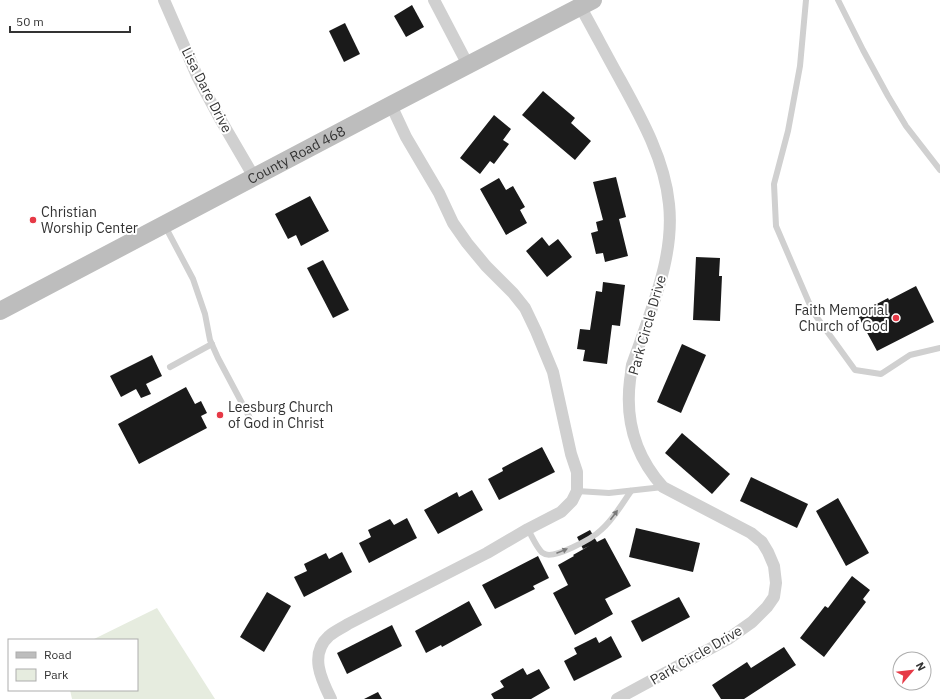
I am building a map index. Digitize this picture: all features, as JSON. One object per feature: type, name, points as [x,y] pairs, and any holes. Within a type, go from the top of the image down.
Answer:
[{"type":"street","name":"Lisa Dare Drive","points":[[164,0],[198,78],[254,177]]},
{"type":"street","points":[[434,0],[468,65]]},
{"type":"street","name":"County Road 468","points":[[1,308],[586,3]]},
{"type":"street","name":"Park Circle Drive","points":[[586,3],[640,114],[658,157],[666,184],[669,205],[670,234],[667,256],[632,366],[629,391],[629,415],[634,437],[644,461],[663,486],[751,533],[762,542],[774,566],[776,583],[774,597],[768,607],[752,622],[728,639],[617,699]]},
{"type":"street","points":[[331,699],[325,687],[319,667],[318,656],[321,647],[329,636],[348,624],[487,553],[561,512],[572,501],[577,491],[577,472],[571,454],[553,372],[525,308],[513,293],[486,266],[457,228],[439,193],[406,137],[391,105]]},
{"type":"lane","points":[[806,0],[800,66],[788,131],[774,184],[776,226],[813,312],[855,370],[881,374],[910,355],[940,348]]},
{"type":"lane","points":[[838,0],[888,96],[906,126],[940,170]]},
{"type":"lane","points":[[164,224],[193,279],[205,314],[210,340],[252,422]]},
{"type":"lane","points":[[170,367],[212,344]]},
{"type":"lane","points":[[577,491],[609,493],[663,486]]},
{"type":"lane","points":[[528,529],[543,553],[548,555],[559,552],[587,540],[602,530],[631,491]]},
{"type":"green space","points":[[157,608],[215,699],[72,699],[70,691],[138,691],[138,639],[94,639]]},
{"type":"building","points":[[412,5],[424,27],[406,37],[394,16]]},
{"type":"building","points":[[345,23],[360,54],[344,62],[329,31]]},
{"type":"building","points":[[543,91],[575,118],[571,123],[591,141],[575,160],[522,115]]},
{"type":"building","points":[[494,115],[511,129],[503,140],[509,144],[494,164],[490,161],[480,174],[460,158]]},
{"type":"building","points":[[616,177],[626,217],[619,219],[628,256],[605,262],[603,253],[596,254],[591,233],[598,231],[596,222],[603,220],[593,182]]},
{"type":"building","points":[[499,178],[506,190],[513,186],[525,207],[520,210],[527,223],[506,235],[480,189]]},
{"type":"building","points":[[310,196],[329,231],[301,246],[296,235],[288,239],[275,214]]},
{"type":"building","points":[[542,237],[549,246],[558,239],[572,257],[547,277],[526,251]]},
{"type":"building","points":[[696,257],[720,258],[719,276],[722,276],[720,321],[693,320]]},
{"type":"building","points":[[323,260],[349,310],[333,318],[307,268]]},
{"type":"building","points":[[603,282],[625,285],[620,326],[612,325],[607,364],[583,361],[585,350],[577,349],[580,329],[590,330],[596,291],[602,292]]},
{"type":"building","points":[[916,286],[934,322],[877,351],[858,316],[888,298],[889,300]]},
{"type":"building","points":[[682,344],[706,355],[681,413],[657,402]]},
{"type":"building","points":[[152,355],[162,376],[146,384],[151,394],[141,398],[136,389],[121,397],[110,376]]},
{"type":"building","points":[[186,387],[195,404],[201,401],[207,413],[201,416],[207,428],[139,464],[118,424]]},
{"type":"building","points":[[682,433],[730,474],[712,494],[665,453]]},
{"type":"building","points":[[542,447],[555,472],[499,500],[488,479],[503,471],[502,468]]},
{"type":"building","points":[[751,477],[808,504],[797,528],[740,501]]},
{"type":"building","points":[[472,490],[483,510],[438,534],[424,510],[457,492],[459,497]]},
{"type":"building","points":[[838,498],[869,553],[846,566],[816,511]]},
{"type":"building","points":[[407,518],[417,538],[369,563],[359,543],[371,537],[368,530],[390,519],[394,525]]},
{"type":"building","points":[[636,528],[700,543],[693,572],[629,557]]},
{"type":"building","points":[[590,530],[597,542],[605,538],[631,586],[605,599],[613,614],[575,635],[553,593],[568,585],[558,565],[589,546],[583,549],[577,537]]},
{"type":"building","points":[[342,552],[352,572],[304,597],[294,577],[307,571],[304,564],[326,553],[329,559]]},
{"type":"building","points":[[538,556],[549,578],[533,586],[535,589],[495,609],[482,585]]},
{"type":"building","points":[[852,576],[870,590],[863,599],[866,602],[824,657],[800,638],[825,606],[828,608]]},
{"type":"building","points":[[267,592],[291,606],[264,652],[240,637]]},
{"type":"building","points":[[679,597],[690,617],[642,642],[631,621]]},
{"type":"building","points":[[469,601],[482,625],[442,647],[441,645],[426,653],[415,631]]},
{"type":"building","points":[[392,625],[402,646],[347,674],[337,653]]},
{"type":"building","points":[[611,636],[622,657],[574,681],[564,661],[577,654],[574,648],[596,637],[599,643]]},
{"type":"building","points":[[784,647],[796,665],[744,699],[721,699],[712,685],[747,662],[751,668]]},
{"type":"building","points":[[523,668],[527,675],[539,669],[550,688],[531,699],[494,699],[491,694],[504,687],[500,681]]},
{"type":"building","points":[[378,692],[382,699],[364,699]]},
{"type":"place","name":"Christian Worship Center","points":[[33,220]]},
{"type":"place","name":"Faith Memorial Church of God","points":[[896,318]]},
{"type":"place","name":"Leesburg Church of God in Christ","points":[[220,415]]}]
